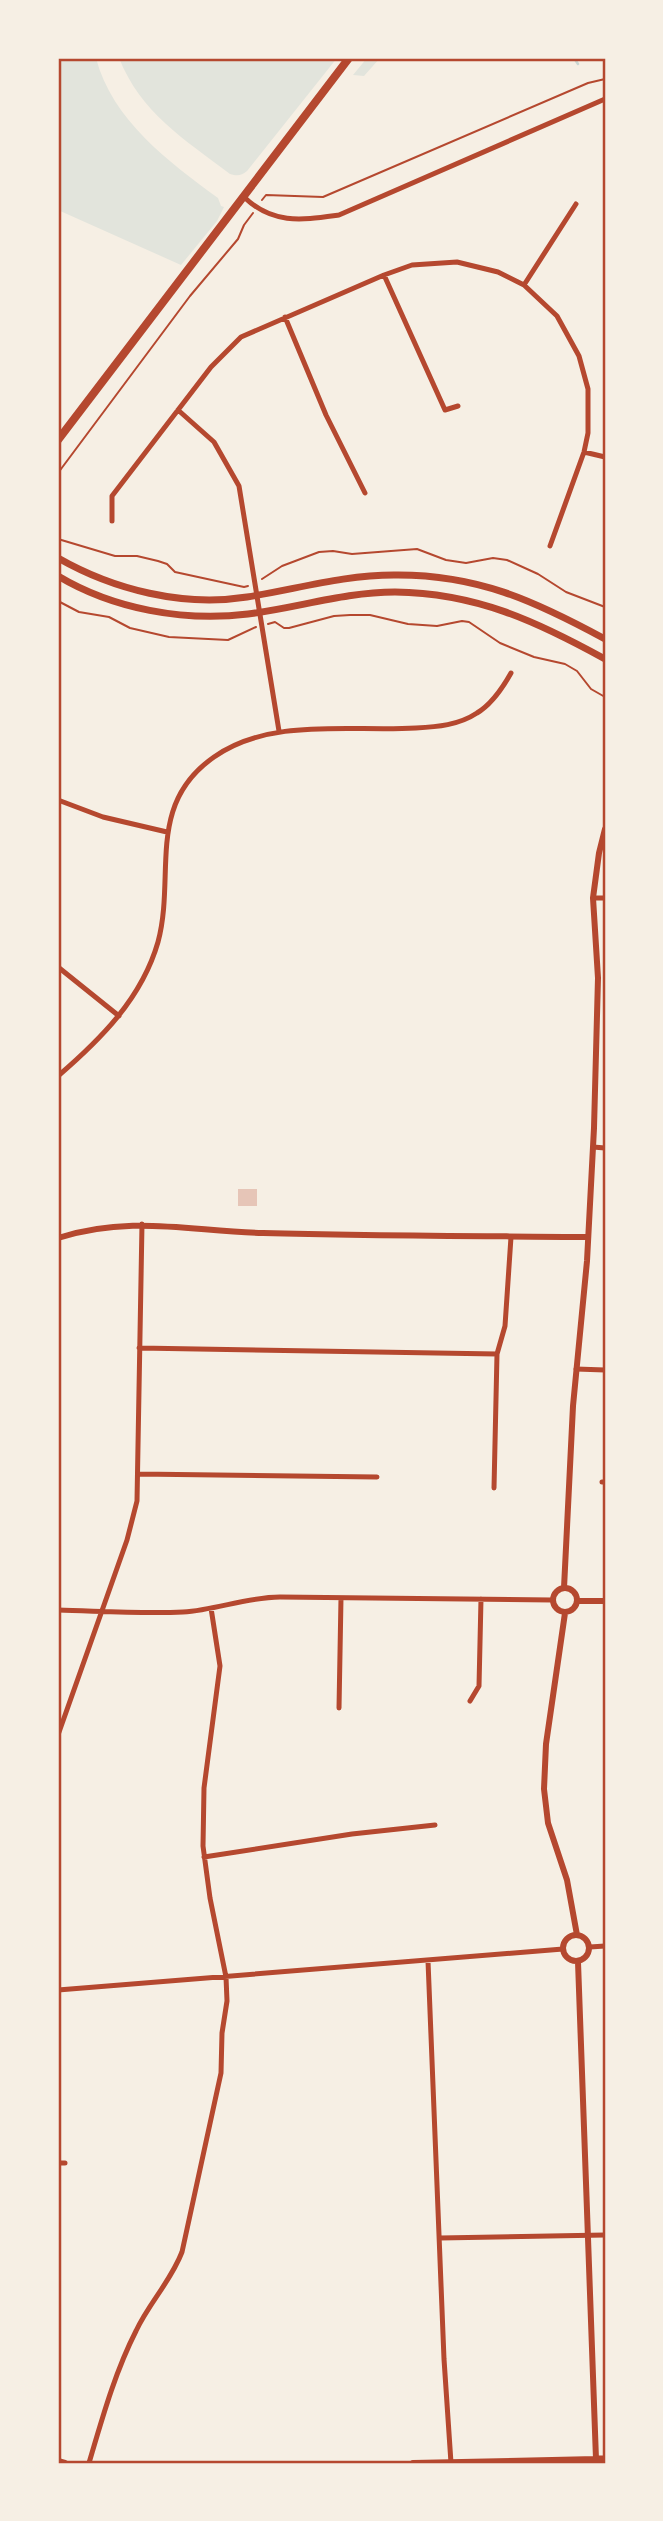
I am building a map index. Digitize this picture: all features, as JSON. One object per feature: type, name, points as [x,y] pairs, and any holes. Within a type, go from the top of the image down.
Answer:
[{"type":"main road","points":[[58,440],[349,58]]},
{"type":"main road","points":[[58,558],[107,582],[164,595],[205,599],[257,595],[328,580],[378,575],[445,578],[491,587],[518,596],[605,639]]},
{"type":"main road","points":[[58,576],[89,592],[148,610],[196,616],[230,616],[369,593],[409,592],[453,597],[527,618],[605,659]]},
{"type":"main road","points":[[596,2461],[605,2459]]},
{"type":"street","points":[[244,197],[267,215],[306,219],[339,215],[605,99]]},
{"type":"street","points":[[524,285],[576,204]]},
{"type":"street","points":[[111,521],[112,496],[211,367],[233,344],[254,330],[384,275],[412,265],[457,262],[498,272],[524,285],[557,316],[579,356],[590,418],[584,452],[550,546]]},
{"type":"street","points":[[384,275],[445,410],[458,406]]},
{"type":"street","points":[[285,317],[326,415],[365,492]]},
{"type":"street","points":[[178,410],[214,442],[239,486],[279,731]]},
{"type":"street","points":[[584,452],[605,457]]},
{"type":"street","points":[[58,1076],[95,1043],[134,995],[157,944],[164,893],[164,849],[167,832],[180,796],[201,768],[240,742],[279,731],[405,729],[451,724],[483,709],[503,687],[511,673]]},
{"type":"street","points":[[58,800],[103,817],[167,832]]},
{"type":"street","points":[[564,1588],[576,1369],[593,1147],[598,989],[593,898],[605,829]]},
{"type":"street","points":[[593,898],[605,898]]},
{"type":"street","points":[[58,967],[118,1016]]},
{"type":"street","points":[[593,1147],[605,1148]]},
{"type":"street","points":[[58,1238],[103,1227],[142,1224],[261,1233],[588,1237]]},
{"type":"street","points":[[58,1735],[133,1519],[138,1474],[142,1224]]},
{"type":"street","points":[[494,1488],[497,1354],[505,1326],[511,1237]]},
{"type":"street","points":[[139,1348],[497,1354]]},
{"type":"street","points":[[576,1369],[605,1370]]},
{"type":"street","points":[[138,1474],[377,1476]]},
{"type":"street","points":[[564,1588],[574,1591],[577,1601],[573,1609],[565,1613],[557,1610],[552,1600],[556,1591],[564,1588]]},
{"type":"street","points":[[58,1610],[183,1612],[265,1597],[552,1600]]},
{"type":"street","points":[[339,1708],[341,1598]]},
{"type":"street","points":[[470,1701],[479,1686],[481,1599]]},
{"type":"street","points":[[577,1601],[605,1601]]},
{"type":"street","points":[[89,2463],[127,2350],[144,2315],[172,2274],[182,2252],[221,2073],[222,2033],[228,2001],[204,1857],[204,1788],[220,1667],[211,1608]]},
{"type":"street","points":[[565,1613],[546,1744],[544,1789],[548,1823],[567,1880],[577,1935]]},
{"type":"street","points":[[204,1857],[352,1834],[435,1825]]},
{"type":"street","points":[[563,1949],[567,1939],[577,1935],[584,1937],[590,1947],[587,1957],[578,1962]]},
{"type":"street","points":[[590,1947],[605,1946]]},
{"type":"street","points":[[58,1990],[563,1949]]},
{"type":"street","points":[[563,1949],[568,1958],[578,1962]]},
{"type":"street","points":[[428,1961],[451,2463]]},
{"type":"street","points":[[413,2463],[596,2461],[578,1962]]},
{"type":"street","points":[[58,2163],[65,2163]]},
{"type":"street","points":[[440,2238],[605,2235]]},
{"type":"street","points":[[58,2461],[65,2463]]},
{"type":"path","points":[[58,473],[190,296],[238,240],[247,220],[266,195],[323,197],[588,83],[605,79]]},
{"type":"path","points":[[58,539],[115,555],[158,561],[175,572],[244,587],[271,576],[282,566],[319,552],[352,554],[417,549],[446,560],[466,563],[493,558],[507,560],[538,574],[566,592],[605,607]]},
{"type":"path","points":[[58,601],[79,612],[109,617],[139,630],[189,639],[228,640],[275,622],[289,628],[334,616],[350,615],[370,615],[408,624],[437,626],[469,622],[500,643],[534,657],[565,664],[577,671],[591,689],[605,697]]},
{"type":"shaded area","points":[[58,58],[96,58],[115,101],[129,120],[162,154],[218,198],[224,207],[217,221],[181,265],[58,210]]},
{"type":"shaded area","points":[[119,58],[337,58],[247,171],[237,175],[230,174],[166,124],[139,94]]},
{"type":"shaded area","points":[[367,58],[380,58],[364,76],[353,75]]},
{"type":"building","points":[[238,1189],[257,1189],[257,1206],[238,1206]]},
{"type":"waterway","points":[[574,58],[578,64]]}]
